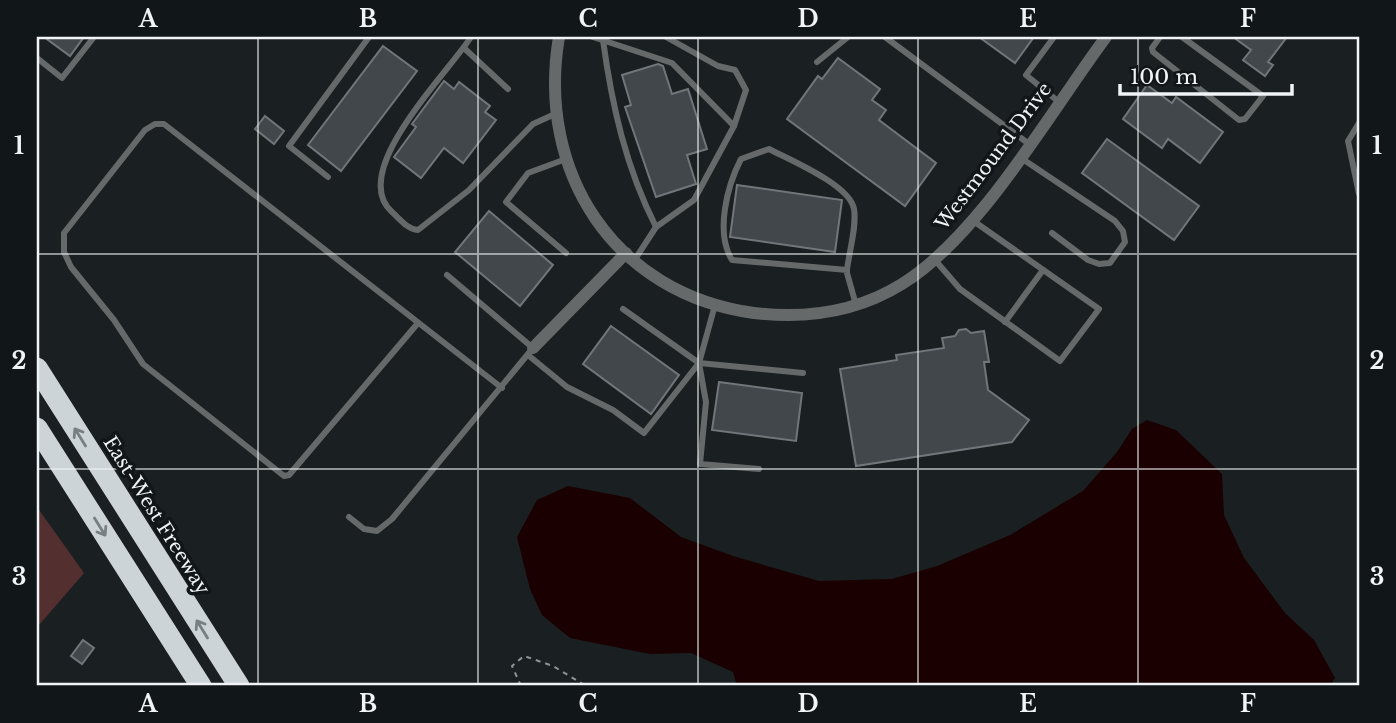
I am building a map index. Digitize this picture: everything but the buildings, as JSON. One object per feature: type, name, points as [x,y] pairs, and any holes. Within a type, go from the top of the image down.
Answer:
[{"type":"highway","name":"East-West Freeway","points":[[37,368],[239,686]]},
{"type":"highway","points":[[37,428],[201,686]]},
{"type":"street","name":"Westmound Drive","points":[[559,37],[553,83],[555,114],[566,159],[590,211],[630,257],[671,287],[715,305],[792,316],[856,305],[900,285],[935,260],[972,220],[1106,37]]},
{"type":"street","points":[[530,352],[630,257]]},
{"type":"lane","points":[[37,58],[62,78],[94,37]]},
{"type":"lane","points":[[328,177],[289,146],[369,37]]},
{"type":"lane","points":[[471,37],[410,117],[388,155],[379,191],[383,204],[411,229],[418,230],[469,191],[533,124],[555,114]]},
{"type":"lane","points":[[593,37],[672,63],[734,126]]},
{"type":"lane","points":[[630,257],[656,227],[694,201],[734,126],[746,90],[735,70],[718,66],[666,37]]},
{"type":"lane","points":[[817,62],[848,37]]},
{"type":"lane","points":[[886,37],[1028,144]]},
{"type":"lane","points":[[1054,37],[1026,75],[1059,102]]},
{"type":"lane","points":[[1160,37],[1152,48],[1153,52],[1239,120],[1245,120],[1263,96],[1182,37]]},
{"type":"lane","points":[[603,40],[615,116],[636,188],[656,227]]},
{"type":"lane","points":[[464,48],[508,89]]},
{"type":"lane","points":[[1359,123],[1348,141],[1359,194]]},
{"type":"lane","points":[[418,323],[289,475],[284,476],[143,364],[114,320],[71,267],[64,252],[64,233],[145,130],[155,124],[164,124],[502,388]]},
{"type":"lane","points":[[847,270],[732,260],[724,247],[729,183],[741,159],[769,149],[834,184],[848,196],[854,208],[847,270],[856,305]]},
{"type":"lane","points":[[1020,156],[1115,221],[1123,231],[1125,242],[1110,263],[1099,264],[1088,260],[1052,233]]},
{"type":"lane","points":[[566,159],[527,173],[506,202],[566,253]]},
{"type":"lane","points":[[935,260],[960,289],[1060,361],[1100,309],[972,220]]},
{"type":"lane","points":[[1005,321],[1043,270]]},
{"type":"lane","points":[[447,275],[567,387],[613,410],[644,433],[699,363],[715,305]]},
{"type":"lane","points":[[623,309],[699,363],[803,373]]},
{"type":"lane","points":[[349,517],[364,528],[377,531],[392,519],[530,352]]},
{"type":"lane","points":[[699,363],[706,402],[700,464],[759,469]]},
{"type":"path","points":[[521,686],[512,666],[524,656],[553,666],[586,686]]},
{"type":"shaded area","points":[[1147,420],[1176,430],[1222,474],[1224,515],[1244,558],[1285,613],[1314,640],[1335,678],[1330,686],[737,686],[733,672],[691,653],[650,654],[570,638],[542,615],[530,589],[517,537],[537,500],[568,486],[630,498],[681,537],[733,556],[819,581],[892,579],[937,566],[1010,535],[1083,491],[1117,452],[1132,429]]},
{"type":"shaded area","points":[[37,507],[84,573],[40,624],[37,623]]}]
